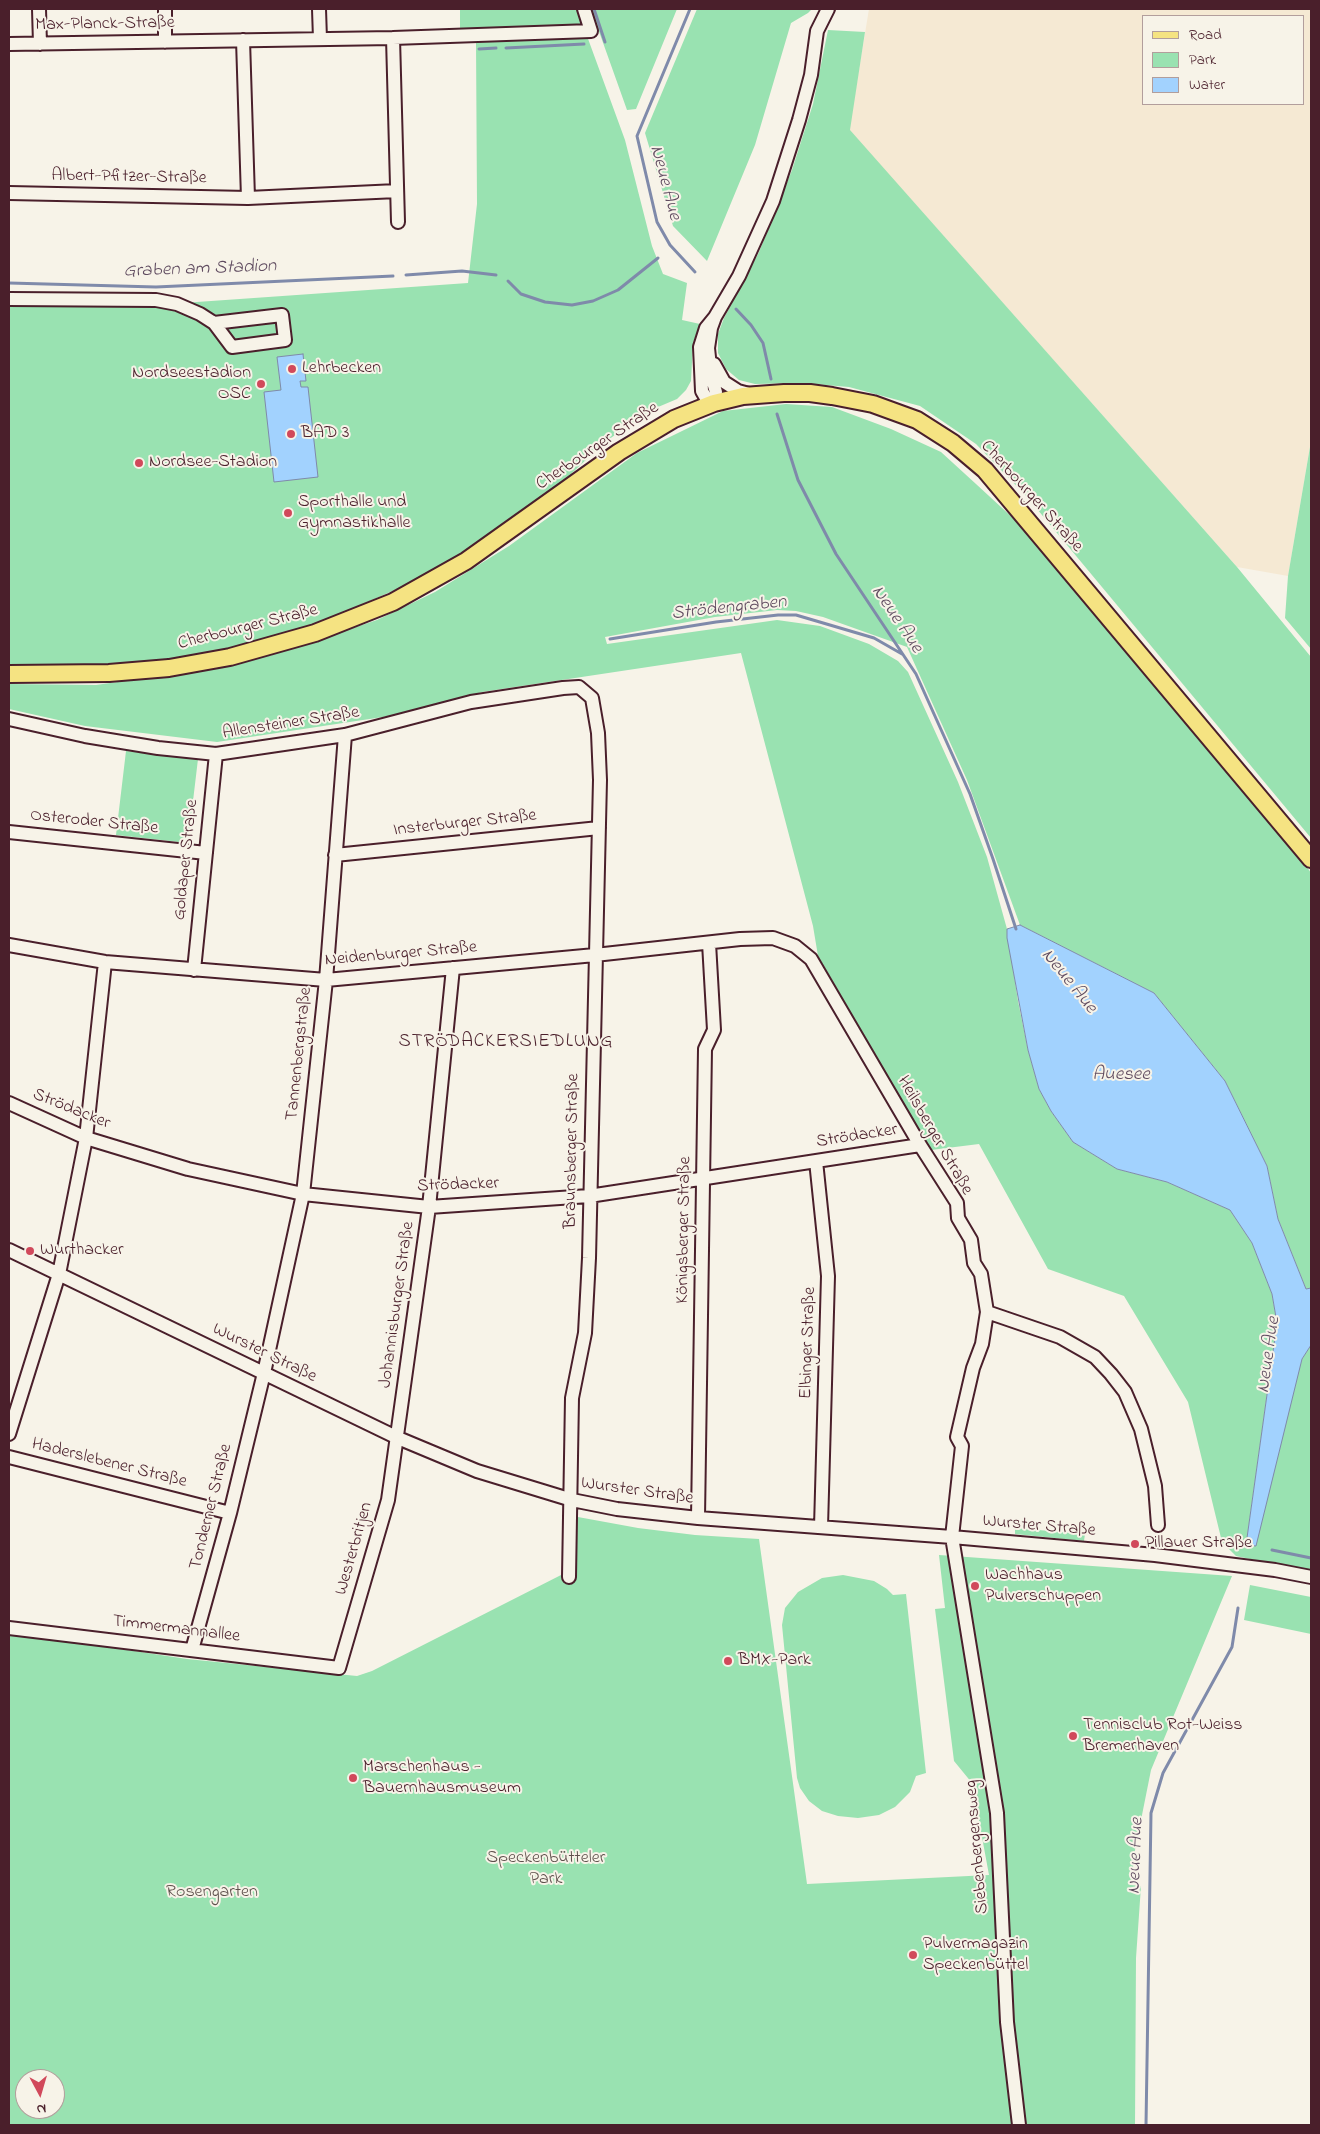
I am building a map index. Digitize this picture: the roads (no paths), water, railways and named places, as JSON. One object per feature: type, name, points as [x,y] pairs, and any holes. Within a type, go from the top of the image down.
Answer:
[{"type":"main road","name":"Cherbourger Straße","points":[[9,674],[109,673],[169,668],[272,646],[352,620],[402,597],[466,561],[619,452],[674,419],[714,403],[757,395],[810,393],[873,404],[917,420],[936,431],[967,454],[1001,488],[1311,858]]},
{"type":"street","points":[[39,9],[40,44]]},
{"type":"street","points":[[164,9],[165,42]]},
{"type":"street","points":[[319,9],[320,39]]},
{"type":"street","name":"Max-Planck-Straße","points":[[9,44],[392,38],[591,31],[584,9]]},
{"type":"street","points":[[715,317],[708,348],[711,376],[716,392],[714,403],[706,398],[702,391],[700,347],[706,328],[715,317],[739,276],[773,201],[799,120],[811,75],[818,31],[828,9]]},
{"type":"street","points":[[392,38],[398,222]]},
{"type":"street","points":[[243,40],[248,198]]},
{"type":"street","name":"Albert-Pfitzer-Straße","points":[[9,193],[248,198],[397,191]]},
{"type":"street","points":[[9,299],[156,300],[177,304],[200,314],[214,323],[232,346],[285,340],[282,315],[214,323]]},
{"type":"street","points":[[708,348],[716,370],[724,382],[738,391],[757,395]]},
{"type":"street","points":[[674,419],[693,402],[700,364]]},
{"type":"street","name":"Allensteiner Straße","points":[[9,719],[112,741],[216,754],[345,735],[471,702],[579,688]]},
{"type":"street","name":"Braunsberger Straße","points":[[572,1500],[572,1398],[585,1333],[589,1258],[600,780],[598,733],[592,698],[579,688]]},
{"type":"street","name":"Tannenbergstraße","points":[[264,1373],[303,1194],[326,980],[345,735]]},
{"type":"street","name":"Goldaper Straße","points":[[194,970],[216,754]]},
{"type":"street","name":"Insterburger Straße","points":[[336,855],[598,828]]},
{"type":"street","name":"Osteroder Straße","points":[[9,832],[206,853]]},
{"type":"street","name":"Neidenburger Straße","points":[[9,945],[105,962],[326,980],[595,956],[740,939],[773,938],[795,946]]},
{"type":"street","name":"Königsberger Straße","points":[[698,1518],[705,1049],[714,1030],[709,943]]},
{"type":"street","name":"Heilsberger Straße","points":[[795,946],[810,959],[920,1145],[957,1203],[958,1218],[971,1240],[974,1263],[981,1274],[986,1312],[982,1344],[971,1378],[957,1437],[962,1446],[952,1537]]},
{"type":"street","points":[[9,1434],[59,1274],[86,1138],[105,962]]},
{"type":"street","name":"Johannisburger Straße","points":[[398,1438],[429,1207],[453,968]]},
{"type":"street","name":"Strödacker","points":[[9,1103],[86,1138],[188,1170],[303,1194],[429,1207],[589,1196],[920,1145]]},
{"type":"street","name":"Elbinger Straße","points":[[816,1161],[828,1276],[821,1527]]},
{"type":"street","name":"Wurster Straße","points":[[9,1250],[398,1438],[477,1471],[572,1500],[617,1509],[698,1518],[952,1537],[1202,1560],[1311,1577]]},
{"type":"street","points":[[986,1312],[1060,1337],[1095,1358],[1111,1374],[1125,1392],[1141,1429],[1155,1486],[1158,1525]]},
{"type":"street","name":"Tonderner Straße","points":[[192,1650],[230,1513],[264,1373]]},
{"type":"street","name":"Westerbritjen","points":[[339,1668],[388,1500],[398,1438]]},
{"type":"street","name":"Haderslebener Straße","points":[[9,1457],[230,1513]]},
{"type":"street","points":[[569,1577],[572,1500]]},
{"type":"street","name":"Siebenbergensweg","points":[[952,1537],[997,1812],[1007,2022],[1019,2125]]},
{"type":"street","name":"Timmermannallee","points":[[9,1628],[339,1668]]},
{"type":"water","name":"BAD 3","points":[[303,354],[306,381],[300,381],[301,387],[308,387],[318,477],[274,482],[264,392],[281,390],[277,357]]},
{"type":"water","name":"Auesee","points":[[1020,925],[1154,993],[1225,1081],[1267,1166],[1278,1219],[1306,1289],[1311,1288],[1311,1345],[1302,1359],[1256,1546],[1246,1545],[1277,1323],[1272,1294],[1252,1243],[1230,1210],[1167,1182],[1117,1169],[1073,1142],[1051,1111],[1039,1089],[1028,1050],[1007,938],[1007,929]]},
{"type":"waterway","points":[[594,9],[605,42]]},
{"type":"waterway","name":"Neue Aue","points":[[690,9],[637,136],[657,222],[670,245],[695,272]]},
{"type":"waterway","points":[[506,48],[584,44]]},
{"type":"waterway","points":[[479,49],[496,48]]},
{"type":"waterway","name":"Graben am Stadion","points":[[508,281],[521,294],[545,302],[572,305],[593,301],[618,290],[658,258]]},
{"type":"waterway","name":"Graben am Stadion","points":[[406,275],[462,271],[496,275]]},
{"type":"waterway","name":"Graben am Stadion","points":[[9,283],[156,287],[393,276]]},
{"type":"waterway","name":"Neue Aue","points":[[736,309],[751,325],[763,343],[771,379]]},
{"type":"waterway","name":"Neue Aue","points":[[777,414],[798,480],[836,554],[916,674],[970,794],[1016,929]]},
{"type":"waterway","name":"Strödengraben","points":[[610,639],[716,622],[778,615],[796,615],[874,638],[902,654]]},
{"type":"waterway","points":[[1272,1550],[1311,1558]]},
{"type":"waterway","name":"Neue Aue","points":[[1146,2125],[1151,1813],[1163,1773],[1232,1647],[1238,1608]]},
{"type":"place","name":"Lehrbecken","points":[[292,369]]},
{"type":"place","name":"Nordseestadion OSC","points":[[261,384]]},
{"type":"place","name":"BAD 3","points":[[291,434]]},
{"type":"place","name":"Nordsee-Stadion","points":[[139,463]]},
{"type":"place","name":"Sporthalle und Gymnastikhalle","points":[[288,513]]},
{"type":"place","name":"Wurthacker","points":[[30,1251]]},
{"type":"place","name":"Pillauer Straße","points":[[1135,1544]]},
{"type":"place","name":"Wachhaus Pulverschuppen","points":[[975,1586]]},
{"type":"place","name":"BMX-Park","points":[[728,1661]]},
{"type":"place","name":"Tennisclub Rot-Weiss Bremerhaven","points":[[1073,1736]]},
{"type":"place","name":"Marschenhaus - Bauernhausmuseum","points":[[353,1778]]},
{"type":"place","name":"Pulvermagazin Speckenbüttel","points":[[913,1955]]},
{"type":"district","name":"STRÖDACKERSIEDLUNG","points":[[506,1043]]},
{"type":"park label","name":"Speckenbütteler Park","points":[[546,1869]]},
{"type":"park label","name":"Rosengarten","points":[[212,1893]]}]
